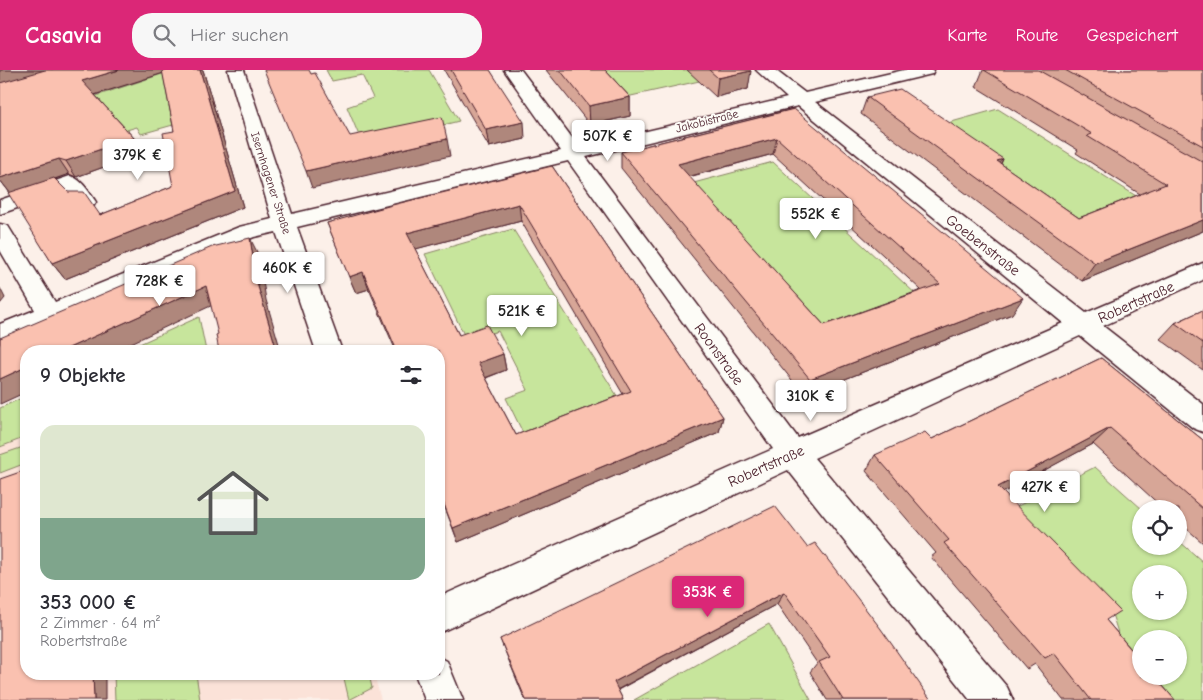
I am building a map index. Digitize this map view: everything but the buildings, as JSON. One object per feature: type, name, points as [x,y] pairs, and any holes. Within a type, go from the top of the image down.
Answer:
[{"type":"street","name":"Isernhagener Straße","points":[[236,70],[284,223],[327,345]]},
{"type":"street","name":"Roonstraße","points":[[512,70],[793,454],[994,700]]},
{"type":"street","name":"Goebenstraße","points":[[764,70],[1203,420]]},
{"type":"street","name":"Jakobistraße","points":[[0,334],[247,232],[799,98],[926,70]]},
{"type":"street","points":[[0,207],[70,182],[85,202]]},
{"type":"street","points":[[0,232],[49,313]]},
{"type":"street","name":"Robertstraße","points":[[445,612],[1203,271]]},
{"type":"street","points":[[436,680],[444,700]]},
{"type":"shaded area","points":[[20,439],[20,680],[376,680],[381,700],[0,700],[0,447]]},
{"type":"green space","points":[[326,70],[429,70],[459,121],[363,145],[347,107],[373,98],[362,75],[332,81]]},
{"type":"green space","points":[[589,70],[687,70],[704,80],[608,101]]},
{"type":"green space","points":[[165,73],[173,125],[141,134],[137,127],[123,131],[26,119]]},
{"type":"green space","points":[[998,109],[1144,201],[1069,227],[930,128]]},
{"type":"green space","points":[[773,162],[919,297],[819,333],[686,185]]},
{"type":"green space","points":[[513,229],[619,399],[524,435],[506,398],[528,390],[498,331],[467,341],[425,254]]},
{"type":"green space","points":[[199,317],[205,345],[137,345]]},
{"type":"green space","points":[[20,399],[20,439],[0,447],[0,408]]},
{"type":"green space","points":[[20,448],[20,465],[0,473],[0,455]]},
{"type":"green space","points":[[1095,467],[1132,500],[1132,555],[1187,555],[1187,548],[1203,562],[1203,700],[1168,700],[1156,685],[1187,685],[1187,630],[1132,630],[1132,657],[1122,645],[1111,611],[1014,508]]},
{"type":"green space","points":[[769,624],[811,700],[634,700]]},
{"type":"green space","points":[[114,680],[197,680],[200,700],[115,700]]},
{"type":"green space","points":[[344,680],[370,680],[372,688],[349,700]]}]
